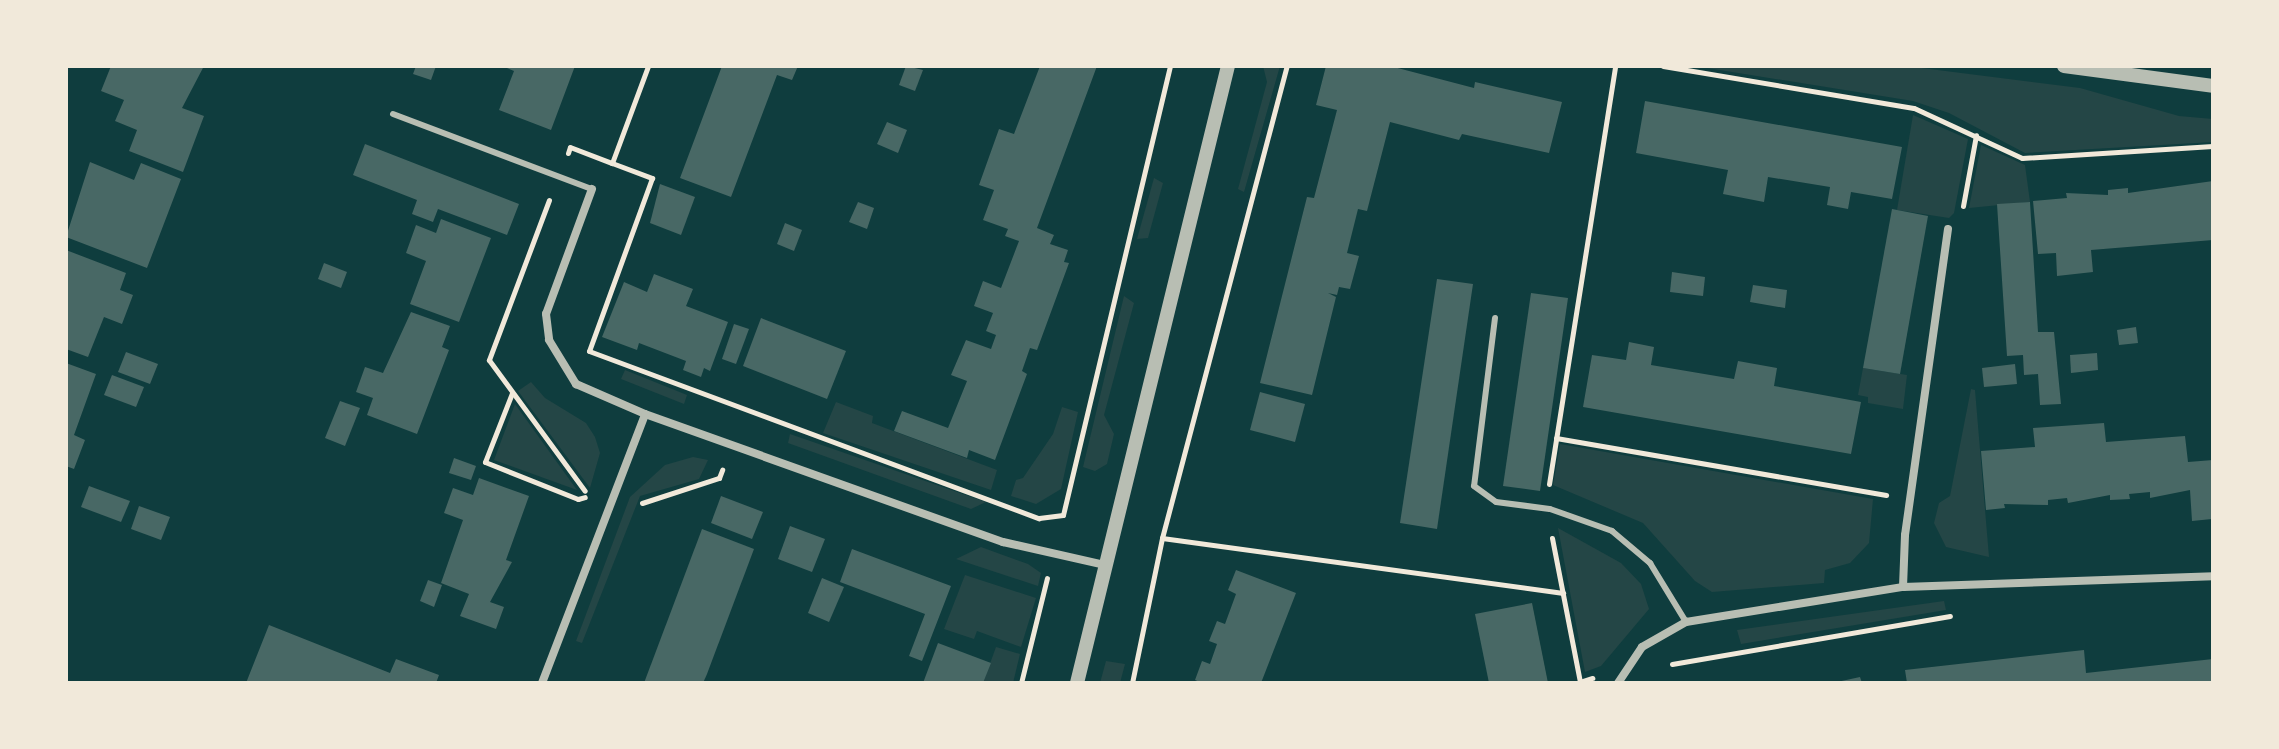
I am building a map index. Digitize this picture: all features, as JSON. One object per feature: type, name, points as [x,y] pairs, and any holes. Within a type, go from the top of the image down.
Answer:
[{"type":"street","points":[[1077,683],[1228,66]]},
{"type":"street","points":[[2064,66],[2213,86]]},
{"type":"street","points":[[592,189],[552,289],[546,314],[549,340],[576,384],[645,414],[1053,557],[1105,565]]},
{"type":"street","points":[[1903,587],[1910,499],[1948,229]]},
{"type":"street","points":[[542,683],[645,414]]},
{"type":"street","points":[[1618,683],[1625,669],[1658,634],[1686,622],[1903,587],[2213,576]]},
{"type":"lane","points":[[393,114],[592,189]]},
{"type":"lane","points":[[1495,318],[1474,486],[1496,502],[1550,509],[1612,531],[1635,546],[1686,622]]},
{"type":"path","points":[[1021,683],[1170,66]]},
{"type":"path","points":[[1132,683],[1162,538],[1287,66]]},
{"type":"path","points":[[1615,66],[1556,438],[1550,509],[1580,682],[1625,669],[1959,614]]},
{"type":"path","points":[[1663,66],[1914,108],[2022,158],[2213,146]]},
{"type":"path","points":[[1948,229],[1960,218],[1976,135]]},
{"type":"path","points":[[612,163],[652,178],[589,351],[743,413],[1039,518],[1063,515]]},
{"type":"path","points":[[512,392],[485,462],[578,499],[589,496]]},
{"type":"path","points":[[637,516],[642,502],[719,478],[743,413]]},
{"type":"path","points":[[1556,438],[1910,499]]},
{"type":"path","points":[[1162,538],[1563,593]]},
{"type":"shaded area","points":[[1263,66],[1280,66],[1244,192],[1238,189],[1267,82]]},
{"type":"shaded area","points":[[1695,66],[1906,66],[2080,88],[2179,116],[2213,119],[2213,142],[2025,153],[1949,113],[1913,101]]},
{"type":"shaded area","points":[[1913,115],[1968,139],[1954,213],[1949,218],[1897,210]]},
{"type":"shaded area","points":[[1981,145],[2025,165],[2030,202],[1969,208]]},
{"type":"shaded area","points":[[1154,178],[1163,183],[1148,238],[1137,239]]},
{"type":"shaded area","points":[[1124,296],[1134,303],[1104,415],[1114,434],[1107,464],[1095,471],[1083,467]]},
{"type":"shaded area","points":[[1863,368],[1907,375],[1903,409],[1868,403],[1868,397],[1858,395]]},
{"type":"shaded area","points":[[625,370],[687,395],[684,404],[621,379]]},
{"type":"shaded area","points":[[531,382],[545,398],[586,423],[595,437],[600,453],[590,488],[518,391]]},
{"type":"shaded area","points":[[1971,389],[1975,390],[1989,557],[1946,547],[1934,523],[1939,503],[1950,496]]},
{"type":"shaded area","points":[[836,402],[873,416],[872,423],[997,470],[991,490],[823,433]]},
{"type":"shaded area","points":[[515,404],[577,490],[494,460]]},
{"type":"shaded area","points":[[1062,407],[1078,412],[1061,489],[1036,504],[1011,496],[1016,480],[1023,478],[1053,434]]},
{"type":"shaded area","points":[[790,434],[986,502],[971,509],[788,443]]},
{"type":"shaded area","points":[[1560,444],[1873,499],[1869,543],[1850,563],[1825,570],[1824,583],[1712,592],[1695,581],[1643,523],[1553,485]]},
{"type":"shaded area","points":[[693,457],[708,460],[699,479],[640,496],[582,643],[576,641],[630,497],[665,465]]},
{"type":"shaded area","points":[[1558,528],[1621,563],[1641,584],[1649,609],[1601,666],[1585,672]]},
{"type":"shaded area","points":[[981,547],[1028,564],[1041,573],[1038,586],[956,559]]},
{"type":"shaded area","points":[[965,575],[1036,598],[1021,647],[977,631],[974,639],[944,629]]},
{"type":"shaded area","points":[[1944,601],[1946,610],[1741,644],[1737,630]]},
{"type":"shaded area","points":[[996,647],[1020,654],[1013,683],[983,683]]},
{"type":"shaded area","points":[[1106,661],[1125,664],[1120,683],[1100,683]]},
{"type":"building","points":[[111,66],[204,66],[182,108],[204,116],[183,172],[129,151],[137,130],[115,121],[124,100],[101,91]]},
{"type":"building","points":[[416,66],[436,66],[431,80],[413,74]]},
{"type":"building","points":[[502,66],[575,66],[551,130],[499,110],[514,71]]},
{"type":"building","points":[[722,66],[798,66],[792,80],[777,75],[731,197],[680,178]]},
{"type":"building","points":[[906,66],[923,70],[915,91],[899,85]]},
{"type":"building","points":[[1040,66],[1097,66],[1037,228],[1054,235],[1050,244],[1068,250],[1064,262],[1069,263],[1037,350],[1030,348],[1022,371],[1027,374],[995,460],[969,450],[967,458],[894,431],[902,411],[948,428],[967,381],[951,375],[966,340],[991,349],[996,335],[986,331],[993,313],[974,306],[983,281],[1001,288],[1019,241],[1005,236],[1008,229],[983,220],[994,190],[979,185],[999,129],[1014,134]]},
{"type":"building","points":[[1326,66],[1390,66],[1474,88],[1475,82],[1562,102],[1549,153],[1462,134],[1459,140],[1390,122],[1367,211],[1358,209],[1347,253],[1359,256],[1350,289],[1339,287],[1337,295],[1328,293],[1336,297],[1312,395],[1260,383],[1307,197],[1314,198],[1337,110],[1316,105]]},
{"type":"building","points":[[1645,101],[1902,147],[1892,199],[1851,192],[1848,209],[1827,205],[1830,187],[1768,177],[1764,202],[1723,194],[1728,170],[1636,153]]},
{"type":"building","points":[[887,122],[907,130],[898,153],[877,144]]},
{"type":"building","points":[[365,144],[519,204],[507,235],[438,209],[433,222],[412,214],[417,200],[353,175]]},
{"type":"building","points":[[90,162],[134,180],[141,163],[181,179],[147,268],[66,237]]},
{"type":"building","points":[[2213,181],[2213,240],[2091,250],[2093,272],[2057,276],[2056,253],[2038,254],[2033,201],[2067,198],[2066,193],[2108,195],[2108,190],[2128,188],[2128,193]]},
{"type":"building","points":[[660,184],[695,197],[681,235],[650,223]]},
{"type":"building","points":[[858,202],[874,208],[867,229],[849,222]]},
{"type":"building","points":[[2030,202],[2038,332],[2054,332],[2061,404],[2040,405],[2038,374],[2024,375],[2023,355],[2007,356],[1997,204]]},
{"type":"building","points":[[1892,209],[1928,216],[1900,374],[1863,368]]},
{"type":"building","points":[[441,219],[491,238],[459,322],[410,304],[426,261],[406,253],[416,225],[436,233]]},
{"type":"building","points":[[785,223],[802,230],[794,251],[777,244]]},
{"type":"building","points":[[66,250],[126,273],[120,290],[133,295],[122,324],[104,317],[88,357],[66,349]]},
{"type":"building","points":[[324,263],[347,272],[341,288],[318,279]]},
{"type":"building","points":[[1672,272],[1705,277],[1703,296],[1670,292]]},
{"type":"building","points":[[654,274],[693,289],[686,306],[728,322],[710,371],[704,368],[701,377],[683,370],[686,361],[639,343],[637,350],[602,337],[624,282],[647,292]]},
{"type":"building","points":[[1437,279],[1473,284],[1437,529],[1400,523]]},
{"type":"building","points":[[1753,285],[1787,290],[1785,308],[1750,302]]},
{"type":"building","points":[[1531,293],[1568,298],[1540,491],[1503,486]]},
{"type":"building","points":[[411,312],[450,326],[442,347],[449,350],[417,434],[367,415],[373,398],[356,392],[365,367],[383,373]]},
{"type":"building","points":[[761,318],[846,351],[827,399],[743,366]]},
{"type":"building","points":[[734,324],[749,329],[736,364],[722,359]]},
{"type":"building","points":[[2136,327],[2138,343],[2119,345],[2117,330]]},
{"type":"building","points":[[1629,342],[1654,347],[1651,365],[1734,379],[1738,361],[1777,368],[1774,386],[1861,402],[1851,454],[1583,407],[1592,355],[1626,360]]},
{"type":"building","points":[[126,352],[158,364],[150,384],[118,372]]},
{"type":"building","points":[[2097,353],[2098,370],[2071,373],[2070,355]]},
{"type":"building","points":[[66,363],[96,374],[74,435],[85,440],[74,469],[66,466]]},
{"type":"building","points":[[2015,364],[2017,384],[1984,387],[1982,368]]},
{"type":"building","points":[[112,375],[144,387],[136,407],[104,395]]},
{"type":"building","points":[[1260,392],[1305,404],[1295,442],[1250,430]]},
{"type":"building","points":[[340,401],[360,408],[345,446],[325,438]]},
{"type":"building","points":[[2104,423],[2106,442],[2185,436],[2188,462],[2213,460],[2212,519],[2192,521],[2190,490],[2150,498],[2150,492],[2129,494],[2130,499],[2110,500],[2110,495],[2068,503],[2067,498],[2048,500],[2048,505],[2004,504],[2005,508],[1986,510],[1981,451],[2035,447],[2033,428]]},
{"type":"building","points":[[454,458],[476,466],[471,480],[449,473]]},
{"type":"building","points":[[479,478],[529,496],[506,560],[512,562],[490,602],[504,607],[496,629],[460,616],[469,594],[441,583],[463,520],[444,513],[453,488],[473,495]]},
{"type":"building","points":[[89,486],[130,501],[121,522],[81,507]]},
{"type":"building","points":[[721,496],[763,512],[752,539],[711,523]]},
{"type":"building","points":[[139,506],[170,517],[161,540],[131,529]]},
{"type":"building","points":[[790,526],[825,539],[812,572],[778,559]]},
{"type":"building","points":[[702,529],[754,549],[707,674],[703,683],[644,683]]},
{"type":"building","points":[[852,549],[951,586],[922,661],[909,656],[925,614],[840,582]]},
{"type":"building","points":[[1236,570],[1296,593],[1261,683],[1202,683],[1195,680],[1202,661],[1210,664],[1217,644],[1209,641],[1217,621],[1225,624],[1236,594],[1228,590]]},
{"type":"building","points":[[822,578],[844,587],[829,622],[808,613]]},
{"type":"building","points":[[428,580],[442,585],[434,607],[420,601]]},
{"type":"building","points":[[1532,603],[1548,683],[1489,683],[1475,614]]},
{"type":"building","points":[[269,625],[390,673],[396,659],[439,675],[436,683],[246,683]]},
{"type":"building","points":[[938,643],[991,663],[983,683],[923,683]]},
{"type":"building","points":[[2084,650],[2086,673],[2213,659],[2213,683],[1907,683],[1905,670]]},
{"type":"building","points":[[1860,677],[1862,683],[1837,683],[1837,682]]}]
